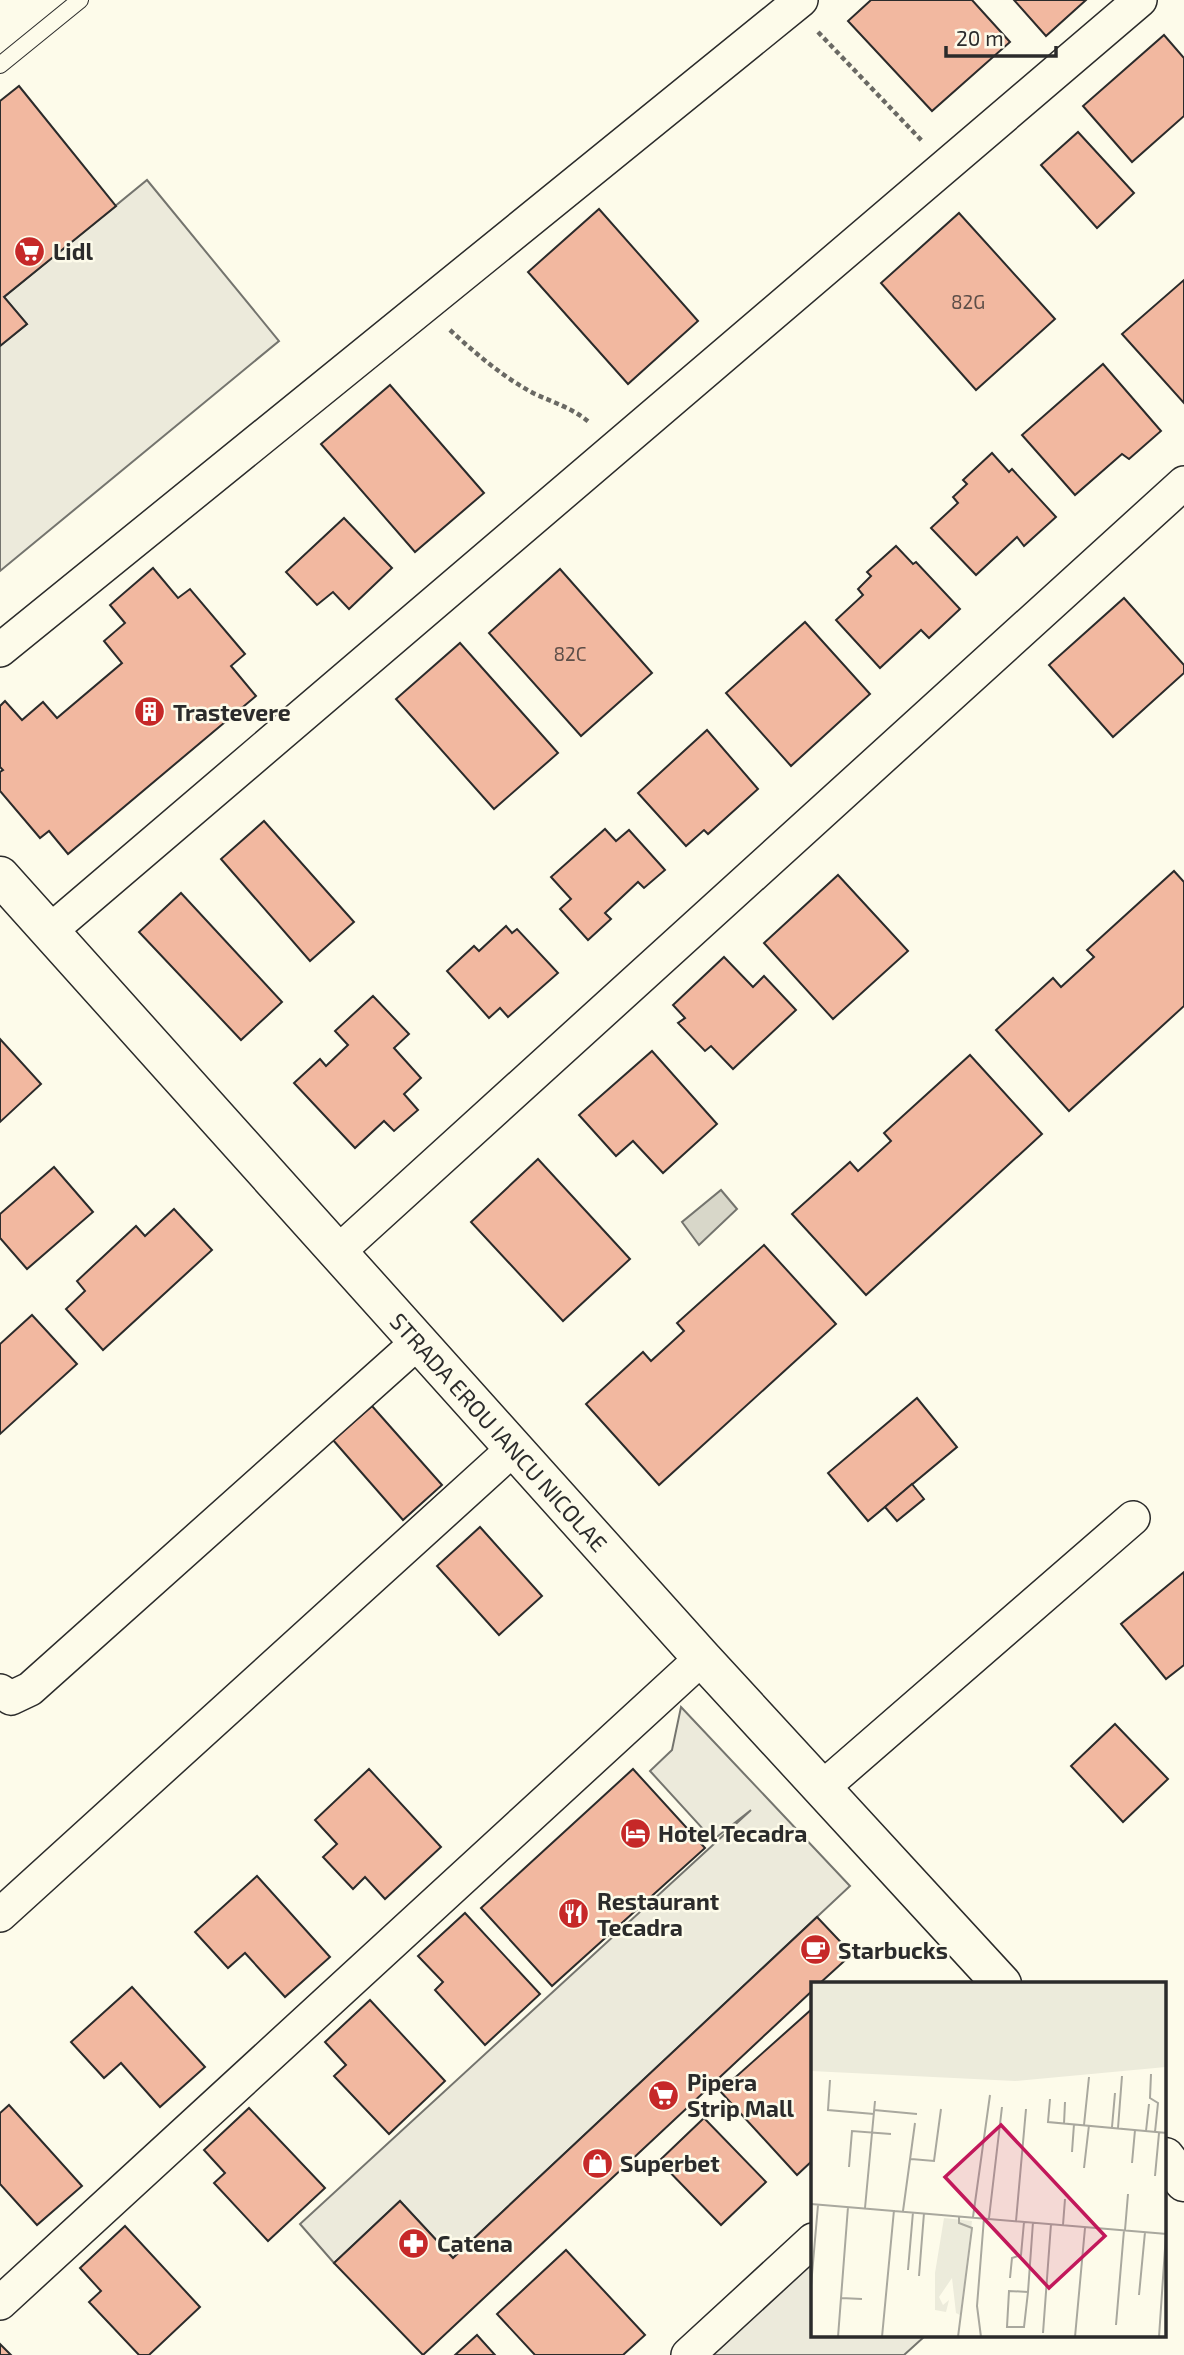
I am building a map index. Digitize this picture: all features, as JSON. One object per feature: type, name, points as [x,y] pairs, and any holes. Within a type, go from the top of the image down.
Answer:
[{"type":"street","points":[[50,932],[1140,0]]},
{"type":"street","points":[[0,650],[797,3]]},
{"type":"street","points":[[338,1252],[1184,483]]},
{"type":"street","name":"STRADA EROU IANCU NICOLAE","points":[[2,882],[50,932],[702,1658],[1000,1982]]},
{"type":"street","points":[[0,1691],[11,1698],[30,1689],[418,1342]]},
{"type":"street","points":[[0,1915],[513,1449]]},
{"type":"street","points":[[821,1789],[1133,1518]]},
{"type":"street","points":[[0,2303],[702,1658]]},
{"type":"street","points":[[1166,2158],[1184,2182]]},
{"type":"street","points":[[688,2355],[811,2242]]},
{"type":"lane","points":[[0,65],[80,0]]},
{"type":"path","points":[[797,3],[946,165]]},
{"type":"path","points":[[424,306],[479,356],[532,392],[577,412],[617,447]]},
{"type":"shaded area","points":[[147,180],[279,341],[0,571],[0,346],[27,324],[4,297]]},
{"type":"shaded area","points":[[721,1190],[737,1209],[699,1245],[682,1222]]},
{"type":"shaded area","points":[[681,1707],[850,1886],[453,2258],[400,2201],[334,2263],[300,2224],[751,1810],[713,1840],[650,1771],[672,1750]]},
{"type":"shaded area","points":[[811,2242],[811,2338],[923,2338],[904,2355],[688,2355]]},
{"type":"building","points":[[871,0],[972,0],[1010,42],[932,111],[848,21]]},
{"type":"building","points":[[1014,0],[1086,0],[1046,36]]},
{"type":"building","points":[[1164,35],[1184,58],[1184,116],[1132,162],[1083,106]]},
{"type":"building","name":"Lidl","points":[[19,86],[116,206],[4,297],[27,324],[0,346],[0,101]]},
{"type":"building","points":[[1078,132],[1134,193],[1097,228],[1041,165]]},
{"type":"building","points":[[599,209],[698,321],[628,384],[528,272]]},
{"type":"building","points":[[959,213],[1055,319],[976,390],[881,283]]},
{"type":"building","points":[[1184,280],[1184,403],[1122,334]]},
{"type":"building","points":[[1103,364],[1161,431],[1129,459],[1122,454],[1075,495],[1022,435]]},
{"type":"building","points":[[390,385],[484,493],[415,552],[321,444]]},
{"type":"building","points":[[992,453],[1009,472],[1012,469],[1056,517],[1024,546],[1017,537],[976,575],[931,528],[958,503],[953,497],[967,484],[963,480]]},
{"type":"building","points":[[344,518],[392,568],[349,609],[333,592],[317,605],[286,572]]},
{"type":"building","points":[[896,546],[913,564],[916,562],[960,609],[929,638],[921,630],[880,668],[836,620],[863,595],[858,589],[871,576],[867,572]]},
{"type":"building","name":"Trastevere","points":[[153,568],[178,598],[190,589],[245,654],[231,666],[256,696],[68,854],[49,831],[40,838],[0,791],[0,772],[3,770],[0,767],[0,706],[5,701],[22,720],[43,702],[57,718],[122,663],[104,641],[125,623],[110,605]]},
{"type":"building","points":[[560,569],[652,673],[581,736],[489,633]]},
{"type":"building","points":[[1124,598],[1184,665],[1184,673],[1113,737],[1049,665]]},
{"type":"building","points":[[805,622],[870,694],[791,766],[726,693]]},
{"type":"building","points":[[460,643],[558,753],[494,809],[396,699]]},
{"type":"building","points":[[707,730],[758,789],[708,834],[704,830],[686,846],[638,793]]},
{"type":"building","points":[[264,821],[354,922],[310,961],[221,859]]},
{"type":"building","points":[[605,829],[616,841],[629,830],[665,870],[644,888],[638,882],[605,913],[611,919],[588,940],[560,909],[571,899],[551,877]]},
{"type":"building","points":[[1174,871],[1184,882],[1184,1006],[1069,1111],[996,1030],[1053,978],[1061,987],[1094,957],[1087,950]]},
{"type":"building","points":[[838,875],[908,951],[833,1019],[764,943]]},
{"type":"building","points":[[181,893],[282,1002],[241,1040],[139,932]]},
{"type":"building","points":[[506,926],[512,933],[517,929],[558,973],[508,1017],[500,1008],[489,1018],[447,971],[474,946],[479,951]]},
{"type":"building","points":[[724,957],[753,987],[764,976],[796,1010],[733,1069],[711,1046],[705,1051],[678,1023],[685,1018],[673,1005]]},
{"type":"building","points":[[373,996],[409,1034],[394,1048],[421,1078],[404,1094],[418,1110],[394,1131],[384,1121],[355,1148],[294,1083],[320,1059],[326,1066],[348,1045],[335,1031]]},
{"type":"building","points":[[0,1039],[41,1084],[0,1122]]},
{"type":"building","points":[[652,1051],[717,1124],[663,1173],[633,1141],[616,1156],[579,1115]]},
{"type":"building","points":[[970,1055],[1042,1134],[866,1295],[792,1214],[850,1162],[858,1171],[891,1141],[884,1133]]},
{"type":"building","points":[[538,1159],[630,1259],[563,1321],[471,1222]]},
{"type":"building","points":[[54,1167],[93,1212],[27,1269],[0,1238],[0,1214]]},
{"type":"building","points":[[174,1209],[212,1250],[103,1350],[66,1309],[85,1291],[77,1281],[136,1226],[145,1236]]},
{"type":"building","points":[[764,1245],[836,1324],[659,1485],[586,1404],[643,1352],[651,1361],[684,1331],[677,1323]]},
{"type":"building","points":[[32,1315],[77,1364],[0,1434],[0,1344]]},
{"type":"building","points":[[917,1398],[957,1447],[868,1521],[828,1473]]},
{"type":"building","points":[[372,1406],[442,1485],[403,1520],[333,1440]]},
{"type":"building","points":[[912,1484],[924,1499],[897,1521],[885,1507]]},
{"type":"building","points":[[480,1527],[542,1596],[499,1635],[437,1566]]},
{"type":"building","points":[[1184,1572],[1184,1665],[1166,1679],[1121,1624]]},
{"type":"building","points":[[1115,1724],[1168,1779],[1123,1822],[1071,1766]]},
{"type":"building","points":[[369,1769],[441,1847],[385,1899],[365,1877],[353,1889],[323,1857],[337,1844],[315,1820]]},
{"type":"building","points":[[633,1769],[705,1848],[552,1986],[481,1908]]},
{"type":"building","points":[[257,1876],[330,1957],[285,1997],[245,1953],[228,1968],[195,1932]]},
{"type":"building","points":[[465,1913],[540,1994],[485,2045],[435,1990],[443,1982],[418,1956]]},
{"type":"building","name":"Pipera Strip Mall","points":[[817,1917],[852,1954],[821,1982],[811,1982],[811,1992],[423,2355],[334,2263],[400,2201],[453,2258]]},
{"type":"building","points":[[132,1987],[205,2067],[160,2107],[121,2063],[104,2078],[71,2042]]},
{"type":"building","points":[[370,2000],[445,2081],[389,2134],[334,2076],[346,2065],[325,2042]]},
{"type":"building","points":[[811,2010],[811,2162],[797,2175],[720,2091]]},
{"type":"building","points":[[9,2105],[82,2186],[37,2225],[0,2184],[0,2113]]},
{"type":"building","points":[[249,2108],[325,2188],[268,2241],[214,2183],[225,2173],[204,2150]]},
{"type":"building","points":[[704,2118],[766,2182],[721,2225],[659,2161]]},
{"type":"building","points":[[125,2226],[200,2307],[149,2355],[139,2355],[89,2302],[101,2291],[80,2268]]},
{"type":"building","points":[[566,2250],[645,2335],[623,2355],[535,2355],[497,2314]]},
{"type":"building","points":[[477,2335],[495,2355],[455,2355]]},
{"type":"building","points":[[0,2344],[11,2355],[0,2355]]},
{"type":"place","name":"Lidl","points":[[30,251]]},
{"type":"place","name":"Trastevere","points":[[150,712]]},
{"type":"place","name":"Hotel Tecadra","points":[[635,1833]]},
{"type":"place","name":"Restaurant Tecadra","points":[[574,1914]]},
{"type":"place","name":"Starbucks","points":[[815,1950]]},
{"type":"place","name":"Pipera Strip Mall","points":[[664,2095]]},
{"type":"place","name":"Superbet","points":[[597,2163]]},
{"type":"place","name":"Catena","points":[[414,2243]]}]
